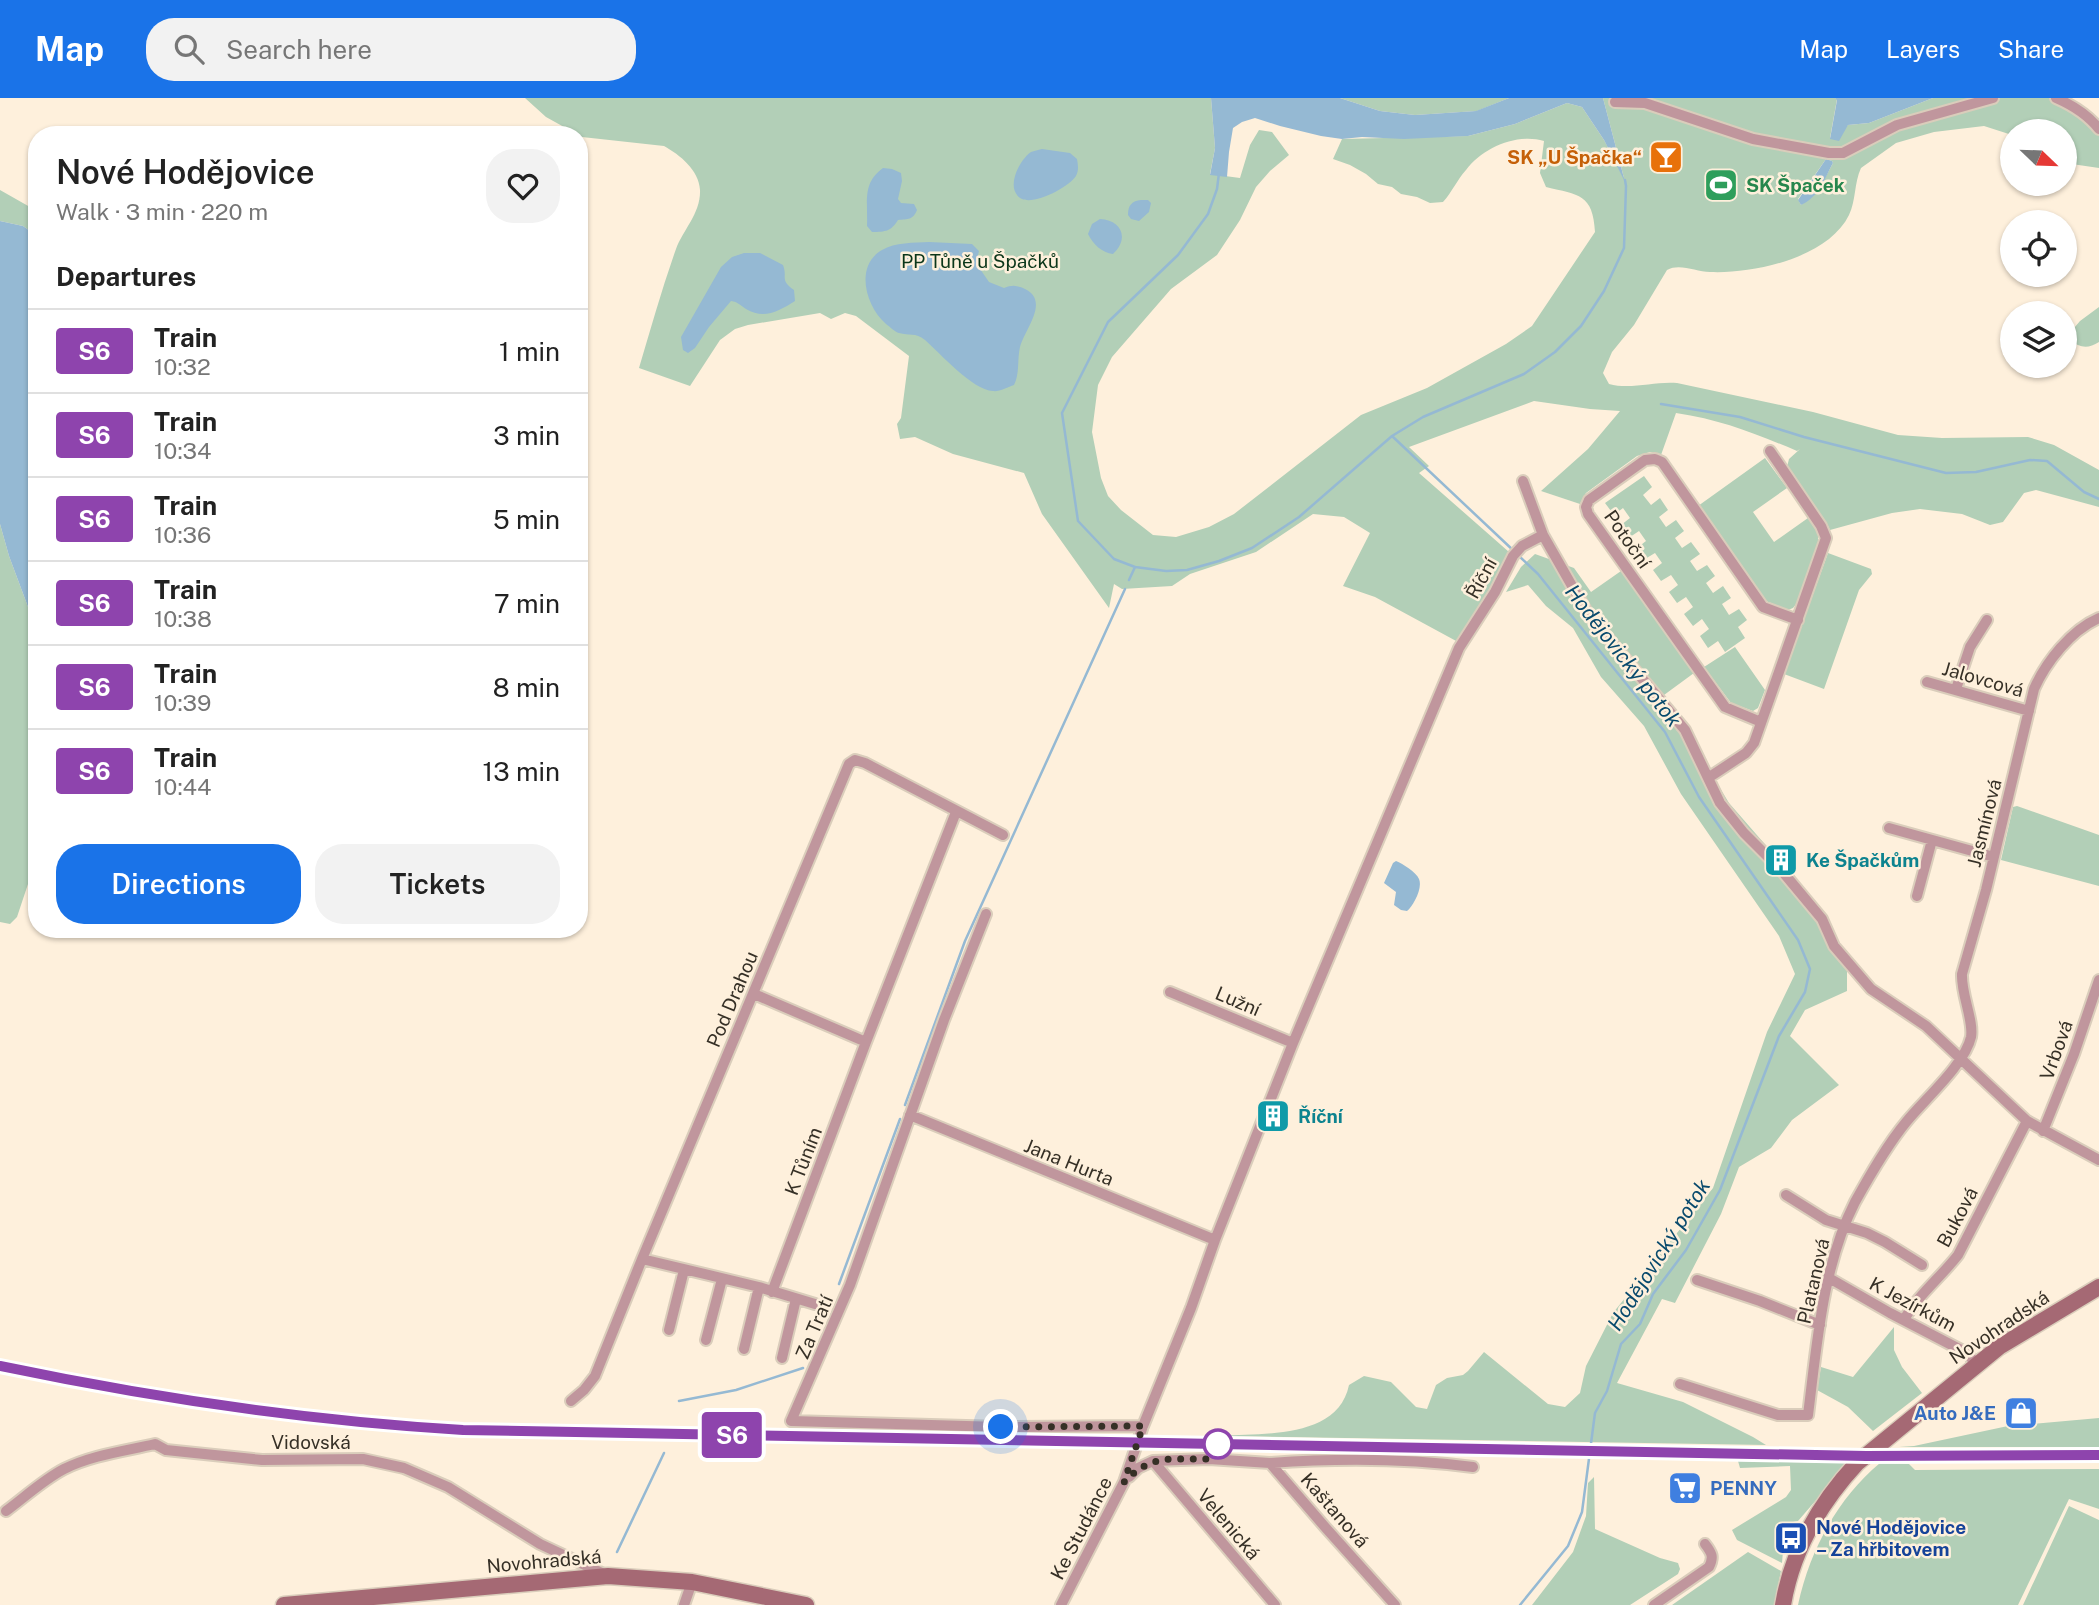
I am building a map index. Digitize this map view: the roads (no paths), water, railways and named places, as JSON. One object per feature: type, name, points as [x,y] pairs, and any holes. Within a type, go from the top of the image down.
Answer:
[{"type":"main road","name":"Novohradská","points":[[1783,1605],[1800,1547],[1816,1515],[1842,1479],[1882,1442],[1999,1348],[2099,1287]]},
{"type":"main road","name":"Novohradská","points":[[284,1605],[608,1576],[692,1582],[806,1605]]},
{"type":"street","points":[[1615,102],[1645,103],[1753,139],[1829,153],[1843,152],[1897,125],[1993,98]]},
{"type":"street","points":[[2056,98],[2077,109],[2099,129]]},
{"type":"street","points":[[1708,778],[1751,748],[1826,538],[1821,526],[1770,451]]},
{"type":"street","name":"Potoční","points":[[1761,722],[1725,707],[1588,514],[1586,507],[1589,500],[1645,460],[1655,459],[1662,462],[1763,607],[1798,620]]},
{"type":"street","points":[[1523,481],[1543,536],[1588,614],[1685,730],[1720,803],[1822,919],[1834,946],[1871,989],[1926,1026],[2027,1121],[2099,1160]]},
{"type":"street","name":"Říční","points":[[1143,1426],[1293,1043],[1459,648],[1495,592],[1513,556],[1522,547],[1543,536]]},
{"type":"street","name":"Jasmínová","points":[[1960,1059],[1967,1051],[1972,1033],[1961,987],[1962,974],[1994,857],[2034,689],[2048,662],[2060,648],[2089,623],[2099,618]]},
{"type":"street","points":[[1956,689],[1970,648],[1987,620]]},
{"type":"street","name":"Jalovcová","points":[[1927,681],[2029,711]]},
{"type":"street","name":"Pod Drahou","points":[[571,1401],[595,1376],[849,764],[855,760],[865,763],[1003,835]]},
{"type":"street","name":"K Tůním","points":[[772,1292],[956,812]]},
{"type":"street","points":[[1889,828],[1994,857]]},
{"type":"street","points":[[1917,896],[1932,840]]},
{"type":"street","name":"Za Tratí","points":[[986,914],[944,1020],[850,1285],[791,1421],[988,1426],[1143,1426]]},
{"type":"street","name":"Vrbová","points":[[2043,1131],[2074,1054],[2099,981]]},
{"type":"street","name":"Lužní","points":[[1170,992],[1293,1043]]},
{"type":"street","points":[[754,994],[866,1042]]},
{"type":"street","name":"Platanová","points":[[1680,1384],[1778,1415],[1808,1415],[1829,1278],[1844,1227],[1868,1180],[1905,1124],[1960,1059]]},
{"type":"street","name":"Jana Hurta","points":[[911,1115],[1215,1240]]},
{"type":"street","name":"Buková","points":[[1904,1320],[1910,1309],[1958,1255],[2027,1121]]},
{"type":"street","points":[[1792,1196],[1826,1220],[1867,1233],[1922,1265]]},
{"type":"street","points":[[642,1259],[759,1287],[815,1304]]},
{"type":"street","points":[[669,1330],[684,1270]]},
{"type":"street","name":"K Jezírkům","points":[[1829,1278],[1967,1353],[1977,1365]]},
{"type":"street","points":[[706,1340],[722,1279]]},
{"type":"street","points":[[1697,1280],[1820,1325]]},
{"type":"street","points":[[744,1349],[759,1287]]},
{"type":"street","points":[[782,1358],[796,1299]]},
{"type":"street","name":"Ke Studánce","points":[[1061,1605],[1124,1482],[1143,1426]]},
{"type":"street","name":"Vidovská","points":[[6,1511],[64,1469],[101,1455],[155,1444],[166,1450],[262,1460],[363,1460],[404,1468],[448,1487],[540,1544],[608,1576]]},
{"type":"street","points":[[1124,1482],[1138,1468],[1153,1461],[1209,1459],[1270,1463],[1342,1459],[1473,1467]]},
{"type":"street","name":"Velenická","points":[[1153,1461],[1275,1605]]},
{"type":"street","name":"Kaštanová","points":[[1270,1463],[1395,1605]]},
{"type":"street","points":[[1654,1605],[1709,1567],[1713,1560],[1712,1554],[1705,1544]]},
{"type":"street","points":[[684,1605],[692,1582]]},
{"type":"water","points":[[1211,98],[1340,98],[1380,111],[1415,115],[1476,111],[1509,98],[1603,98],[1625,182],[1604,140],[1582,107],[1567,103],[1515,124],[1468,136],[1342,139],[1255,118],[1233,128],[1227,177],[1210,175],[1215,148]]},
{"type":"water","points":[[1835,98],[1933,98],[1869,123],[1848,125],[1839,141],[1830,139],[1837,100]]},
{"type":"water","points":[[1042,149],[1070,153],[1077,159],[1077,174],[1051,194],[1035,199],[1022,199],[1014,189],[1015,175],[1026,156]]},
{"type":"water","points":[[1826,159],[1833,163],[1824,181],[1812,198],[1801,205],[1798,200]]},
{"type":"water","points":[[883,168],[901,173],[898,199],[901,203],[914,204],[917,210],[912,217],[898,220],[888,230],[872,232],[867,226],[869,186]]},
{"type":"water","points":[[1141,200],[1151,203],[1149,212],[1139,221],[1131,219],[1128,215],[1130,206]]},
{"type":"water","points":[[1100,219],[1113,223],[1121,231],[1121,242],[1113,254],[1098,247],[1088,234],[1092,224]]},
{"type":"water","points":[[0,221],[28,230],[28,607],[0,524]]},
{"type":"water","points":[[929,242],[972,244],[979,251],[976,263],[989,282],[1004,288],[1019,287],[1032,294],[1036,308],[1020,347],[1014,385],[995,391],[985,389],[957,370],[925,340],[894,330],[873,308],[866,287],[866,276],[873,257],[893,246]]},
{"type":"water","points":[[744,253],[760,253],[783,265],[785,281],[794,290],[795,301],[777,311],[759,314],[731,301],[695,348],[688,353],[683,350],[681,337],[721,267],[732,257]]},
{"type":"water","points":[[1396,861],[1412,871],[1420,883],[1417,896],[1407,911],[1394,905],[1396,892],[1384,883]]},
{"type":"waterway","points":[[1219,173],[1217,189],[1208,214],[1178,255],[1108,322],[1062,413],[1078,521],[1114,559],[1135,567],[1166,571],[1187,570],[1252,548],[1299,517],[1392,436]]},
{"type":"waterway","name":"Hodějovický potok","points":[[1515,552],[1392,436],[1423,417],[1524,374],[1555,352],[1581,326],[1604,291],[1624,248],[1625,180]]},
{"type":"waterway","points":[[1661,404],[1740,417],[1804,437],[1946,473],[1976,472],[2030,460],[2047,461],[2084,492],[2099,499]]},
{"type":"waterway","name":"Hodějovický potok","points":[[1519,556],[1538,574],[1665,732],[1699,797],[1798,940],[1810,969],[1805,992],[1779,1036],[1720,1190],[1686,1250],[1653,1294],[1640,1324],[1621,1344],[1607,1391],[1595,1413],[1582,1512],[1568,1546],[1520,1605]]},
{"type":"waterway","points":[[1129,580],[1135,567]]},
{"type":"waterway","points":[[905,1105],[965,941],[1125,589]]},
{"type":"waterway","points":[[839,1284],[900,1119]]},
{"type":"waterway","points":[[679,1401],[736,1390],[803,1368]]},
{"type":"waterway","points":[[617,1552],[664,1453]]},
{"type":"railway","points":[[0,1366],[230,1407],[346,1421],[463,1430],[1866,1456],[2099,1455]]},
{"type":"train","name":"S6","points":[[0,1366],[96,1386],[213,1404],[361,1422],[463,1430],[1866,1456],[2099,1455]]},
{"type":"place","name":"SK „U Špačka“","points":[[1666,157]]},
{"type":"place","name":"SK Špaček","points":[[1721,185]]},
{"type":"place","name":"Ke Špačkům","points":[[1781,860]]},
{"type":"place","name":"Říční","points":[[1273,1116]]},
{"type":"place","name":"Auto J&E","points":[[2021,1413]]},
{"type":"place","name":"PENNY","points":[[1685,1488]]},
{"type":"place","name":"Nové Hodějovice – Za hřbitovem","points":[[1791,1538]]},
{"type":"park label","name":"PP Tůně u Špačků","points":[[980,261]]}]
